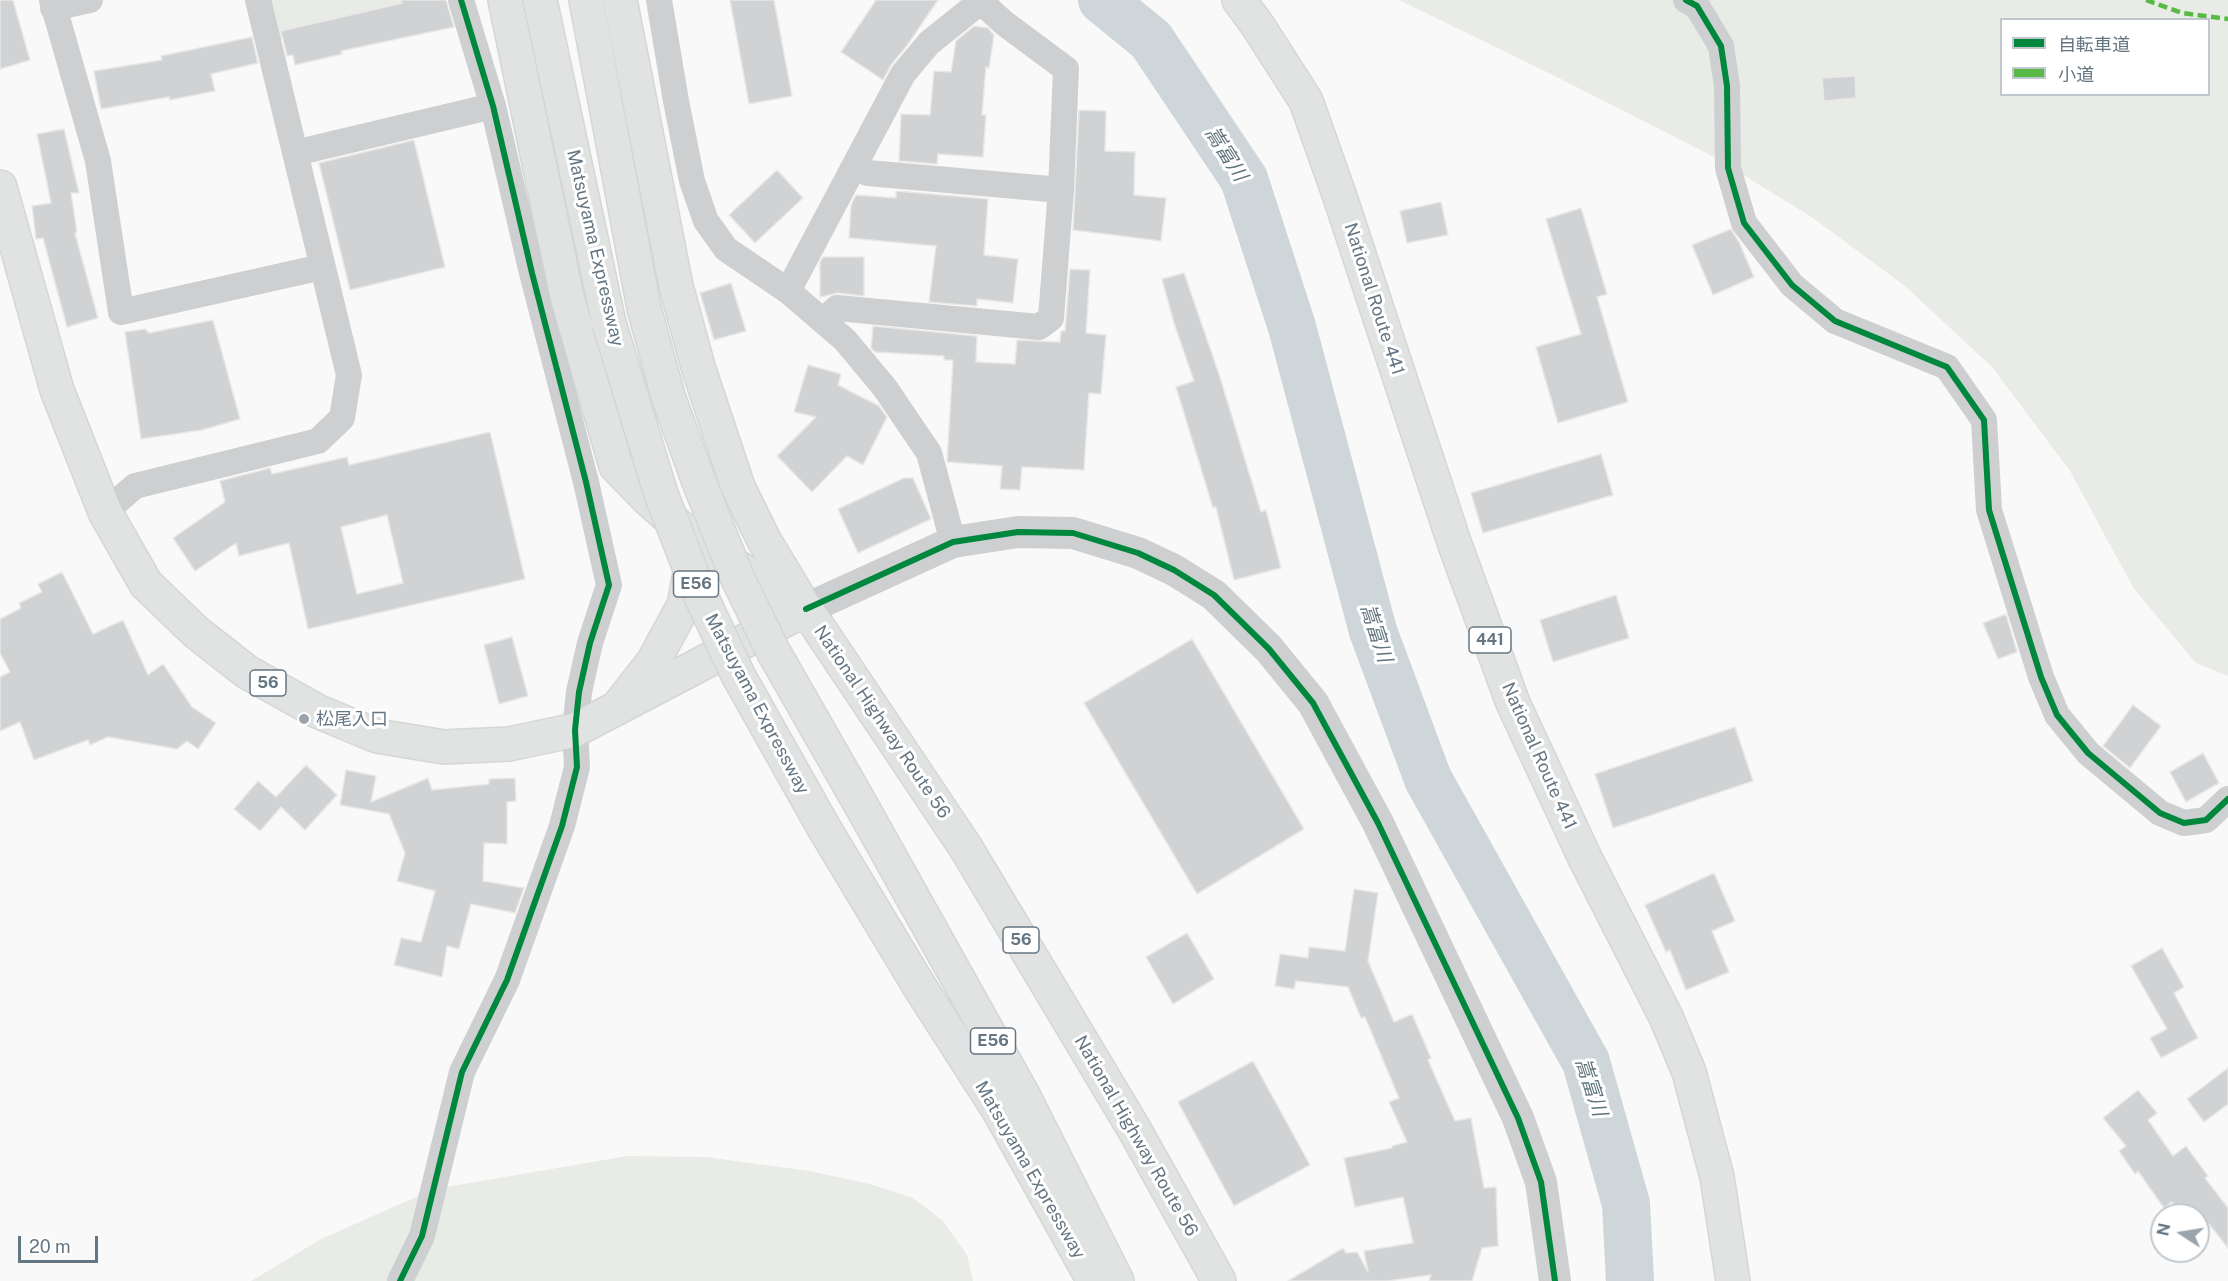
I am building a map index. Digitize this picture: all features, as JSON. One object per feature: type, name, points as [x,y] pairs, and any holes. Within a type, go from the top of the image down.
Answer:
[{"type":"highway","points":[[505,0],[567,297],[616,466],[649,500],[688,534],[806,609]]},
{"type":"highway","name":"Matsuyama Expressway","points":[[540,0],[609,323],[661,494],[699,592],[738,675],[824,828],[921,989],[998,1109],[1094,1281]]},
{"type":"highway","name":"Matsuyama Expressway","points":[[586,0],[644,308],[668,396],[737,577],[773,651],[1023,1095],[1117,1281]]},
{"type":"highway","points":[[620,0],[676,286],[699,370],[738,487],[764,540],[806,609]]},
{"type":"highway","name":"National Route 441","points":[[1239,0],[1306,101],[1348,219],[1455,545],[1513,703],[1584,856],[1666,1017],[1689,1072],[1717,1177],[1733,1281]]},
{"type":"highway","name":"National Highway Route 56","points":[[0,187],[57,390],[105,512],[146,584],[196,632],[247,672],[317,711],[377,736],[444,747],[509,744],[575,729],[806,609],[966,848],[1134,1129],[1219,1281]]},
{"type":"highway","points":[[617,708],[653,662],[684,605],[693,557],[688,534]]},
{"type":"street","points":[[90,0],[53,4],[98,161],[121,312],[322,267]]},
{"type":"street","points":[[105,512],[135,486],[318,441],[342,418],[349,375],[258,0]]},
{"type":"street","points":[[400,1281],[422,1236],[462,1072],[507,980],[562,826],[577,767],[575,729],[579,692],[590,643],[609,585],[586,482],[532,273],[493,106],[461,0]]},
{"type":"street","points":[[659,0],[690,170],[706,222],[726,249],[788,291],[845,340],[885,388],[929,453],[952,542]]},
{"type":"street","points":[[1686,0],[1697,6],[1721,46],[1727,86],[1728,168],[1744,223],[1792,285],[1835,321],[1947,367],[1984,420],[1989,510],[2041,677],[2057,715],[2088,753],[2160,813],[2184,823],[2206,820],[2228,799]]},
{"type":"street","points":[[788,291],[903,74],[929,43],[980,1],[1004,23],[1066,69],[1061,189],[1051,318],[1039,327],[837,308],[823,321]]},
{"type":"street","points":[[295,153],[493,106]]},
{"type":"street","points":[[854,168],[868,173],[1061,189]]},
{"type":"street","points":[[806,609],[952,542],[1018,532],[1073,533],[1138,553],[1174,570],[1214,595],[1269,649],[1314,703],[1378,822],[1518,1118],[1541,1182],[1555,1281]]},
{"type":"shaded area","points":[[258,0],[432,0],[279,40]]},
{"type":"shaded area","points":[[1399,0],[2228,0],[2228,676],[2196,663],[2134,589],[2070,471],[1992,367],[1905,286],[1813,218],[1716,158]]},
{"type":"shaded area","points":[[628,1156],[706,1157],[809,1171],[870,1184],[913,1198],[943,1221],[967,1255],[973,1281],[251,1281],[321,1239],[434,1189]]},
{"type":"building","points":[[0,0],[13,0],[30,60],[0,69]]},
{"type":"building","points":[[401,0],[446,0],[454,27],[341,51],[342,54],[295,65],[293,55],[287,56],[281,31],[402,3]]},
{"type":"building","points":[[730,0],[774,0],[792,96],[749,104]]},
{"type":"building","points":[[876,0],[938,0],[891,65],[883,80],[841,52]]},
{"type":"building","points":[[974,26],[988,28],[994,35],[989,68],[986,67],[982,115],[986,115],[983,157],[938,154],[937,164],[899,161],[901,114],[930,115],[934,71],[951,72],[956,41]]},
{"type":"building","points":[[252,37],[258,63],[211,74],[215,91],[170,100],[169,97],[101,109],[94,71],[162,60],[161,56]]},
{"type":"building","points":[[1855,76],[1856,98],[1824,101],[1822,78]]},
{"type":"building","points":[[1079,110],[1106,111],[1105,151],[1135,152],[1134,195],[1166,198],[1161,241],[1073,230]]},
{"type":"building","points":[[64,129],[79,193],[71,193],[77,232],[75,233],[98,318],[67,327],[43,238],[36,239],[32,206],[51,203],[37,134]]},
{"type":"building","points":[[414,140],[445,267],[350,290],[319,163]]},
{"type":"building","points":[[777,170],[803,198],[755,243],[729,215]]},
{"type":"building","points":[[896,191],[988,199],[984,255],[1018,259],[1013,303],[977,299],[977,306],[929,302],[936,246],[849,238],[851,205],[856,195],[896,198]]},
{"type":"building","points":[[1441,202],[1448,235],[1407,243],[1400,211]]},
{"type":"building","points":[[1581,208],[1607,294],[1597,297],[1628,402],[1558,423],[1536,347],[1581,334],[1546,219]]},
{"type":"building","points":[[1731,229],[1754,277],[1713,295],[1692,245]]},
{"type":"building","points":[[823,257],[864,257],[864,296],[838,293],[820,297],[820,262]]},
{"type":"building","points":[[1070,269],[1090,270],[1086,333],[1106,335],[1101,394],[1089,393],[1084,470],[1022,467],[1020,490],[1000,489],[1002,466],[947,462],[953,360],[944,360],[944,356],[875,352],[871,348],[873,326],[977,336],[976,362],[1015,364],[1017,340],[1060,342],[1061,331],[1065,331]]},
{"type":"building","points":[[1184,273],[1219,374],[1261,512],[1266,510],[1281,568],[1234,580],[1216,507],[1213,508],[1176,387],[1194,381],[1162,279]]},
{"type":"building","points":[[731,283],[746,331],[714,340],[700,293]]},
{"type":"building","points":[[213,320],[240,419],[202,430],[141,439],[125,332],[145,329],[149,333]]},
{"type":"building","points":[[808,365],[841,374],[838,385],[879,406],[887,417],[863,465],[847,456],[812,492],[777,456],[816,417],[794,412]]},
{"type":"building","points":[[490,432],[525,579],[308,629],[289,543],[239,556],[236,543],[195,571],[173,538],[225,502],[220,481],[270,468],[272,474],[347,457],[349,465]],"holes":[[[387,515],[403,583],[357,594],[341,527]]]},
{"type":"building","points":[[1601,454],[1613,495],[1483,533],[1471,493]]},
{"type":"building","points":[[904,478],[913,478],[931,519],[858,553],[838,509]]},
{"type":"building","points":[[62,572],[93,634],[123,620],[148,675],[163,664],[192,707],[216,723],[198,749],[187,741],[177,749],[108,737],[90,745],[88,740],[34,760],[20,722],[0,731],[0,677],[10,672],[0,653],[0,619],[21,608],[19,603],[42,592],[38,584]]},
{"type":"building","points":[[1616,595],[1629,638],[1553,662],[1540,620]]},
{"type":"building","points":[[2006,614],[2017,652],[1998,659],[1983,623]]},
{"type":"building","points":[[512,637],[528,696],[499,704],[484,645]]},
{"type":"building","points":[[1192,639],[1304,829],[1197,894],[1084,703]]},
{"type":"building","points":[[2133,705],[2161,726],[2130,768],[2103,746]]},
{"type":"building","points":[[1735,727],[1753,781],[1613,828],[1595,774]]},
{"type":"building","points":[[2203,753],[2219,783],[2186,802],[2170,772]]},
{"type":"building","points":[[306,765],[337,795],[305,830],[281,807],[260,831],[234,809],[258,781],[276,797]]},
{"type":"building","points":[[346,770],[376,776],[371,802],[428,778],[432,790],[489,784],[489,779],[515,778],[516,801],[507,802],[507,844],[484,843],[483,881],[524,888],[515,913],[471,904],[459,949],[447,946],[442,977],[394,965],[401,938],[421,942],[435,891],[397,881],[405,853],[389,814],[340,805]]},
{"type":"building","points":[[1714,873],[1735,921],[1712,931],[1729,972],[1686,990],[1670,950],[1666,952],[1645,905]]},
{"type":"building","points":[[1354,889],[1378,893],[1368,961],[1394,1022],[1412,1014],[1431,1058],[1428,1060],[1455,1121],[1471,1118],[1484,1188],[1496,1187],[1498,1246],[1482,1248],[1472,1281],[1429,1281],[1431,1275],[1387,1281],[1288,1281],[1343,1248],[1346,1253],[1357,1252],[1368,1272],[1364,1251],[1413,1243],[1403,1197],[1355,1207],[1344,1158],[1392,1148],[1392,1146],[1407,1142],[1389,1102],[1399,1098],[1365,1017],[1361,1018],[1348,987],[1296,981],[1294,989],[1275,986],[1280,954],[1308,958],[1309,947],[1345,951]]},
{"type":"building","points":[[1187,933],[1214,979],[1173,1004],[1146,957]]},
{"type":"building","points":[[2162,948],[2184,987],[2174,993],[2198,1038],[2161,1058],[2150,1038],[2167,1029],[2131,966]]},
{"type":"building","points":[[1253,1061],[1310,1165],[1234,1206],[1178,1102]]},
{"type":"building","points":[[2228,1068],[2228,1104],[2204,1122],[2187,1099]]},
{"type":"building","points":[[2138,1090],[2157,1113],[2148,1120],[2173,1156],[2186,1146],[2208,1176],[2205,1178],[2228,1208],[2228,1248],[2210,1225],[2210,1203],[2160,1203],[2138,1171],[2135,1174],[2119,1151],[2126,1146],[2103,1118]]},
{"type":"waterway","name":"嵩富川","points":[[1102,0],[1151,40],[1244,179],[1292,327],[1373,631],[1428,779],[1586,1062],[1626,1204],[1630,1281]]},
{"type":"marked path","points":[[2146,0],[2182,13],[2228,19]]},
{"type":"cycle path","points":[[400,1281],[422,1236],[462,1072],[507,980],[562,826],[577,767],[575,730],[579,692],[590,643],[609,585],[586,482],[532,273],[493,106],[461,0]]},
{"type":"cycle path","points":[[1686,0],[1697,6],[1721,46],[1727,86],[1728,168],[1744,223],[1792,285],[1835,321],[1947,367],[1984,420],[1989,510],[2041,677],[2057,715],[2088,753],[2160,813],[2184,823],[2206,820],[2228,799]]},
{"type":"cycle path","points":[[806,609],[953,542],[1018,532],[1073,533],[1138,553],[1174,570],[1214,595],[1269,649],[1313,703],[1378,823],[1518,1118],[1541,1182],[1555,1281]]},
{"type":"place","name":"松尾入口","points":[[304,719]]}]
